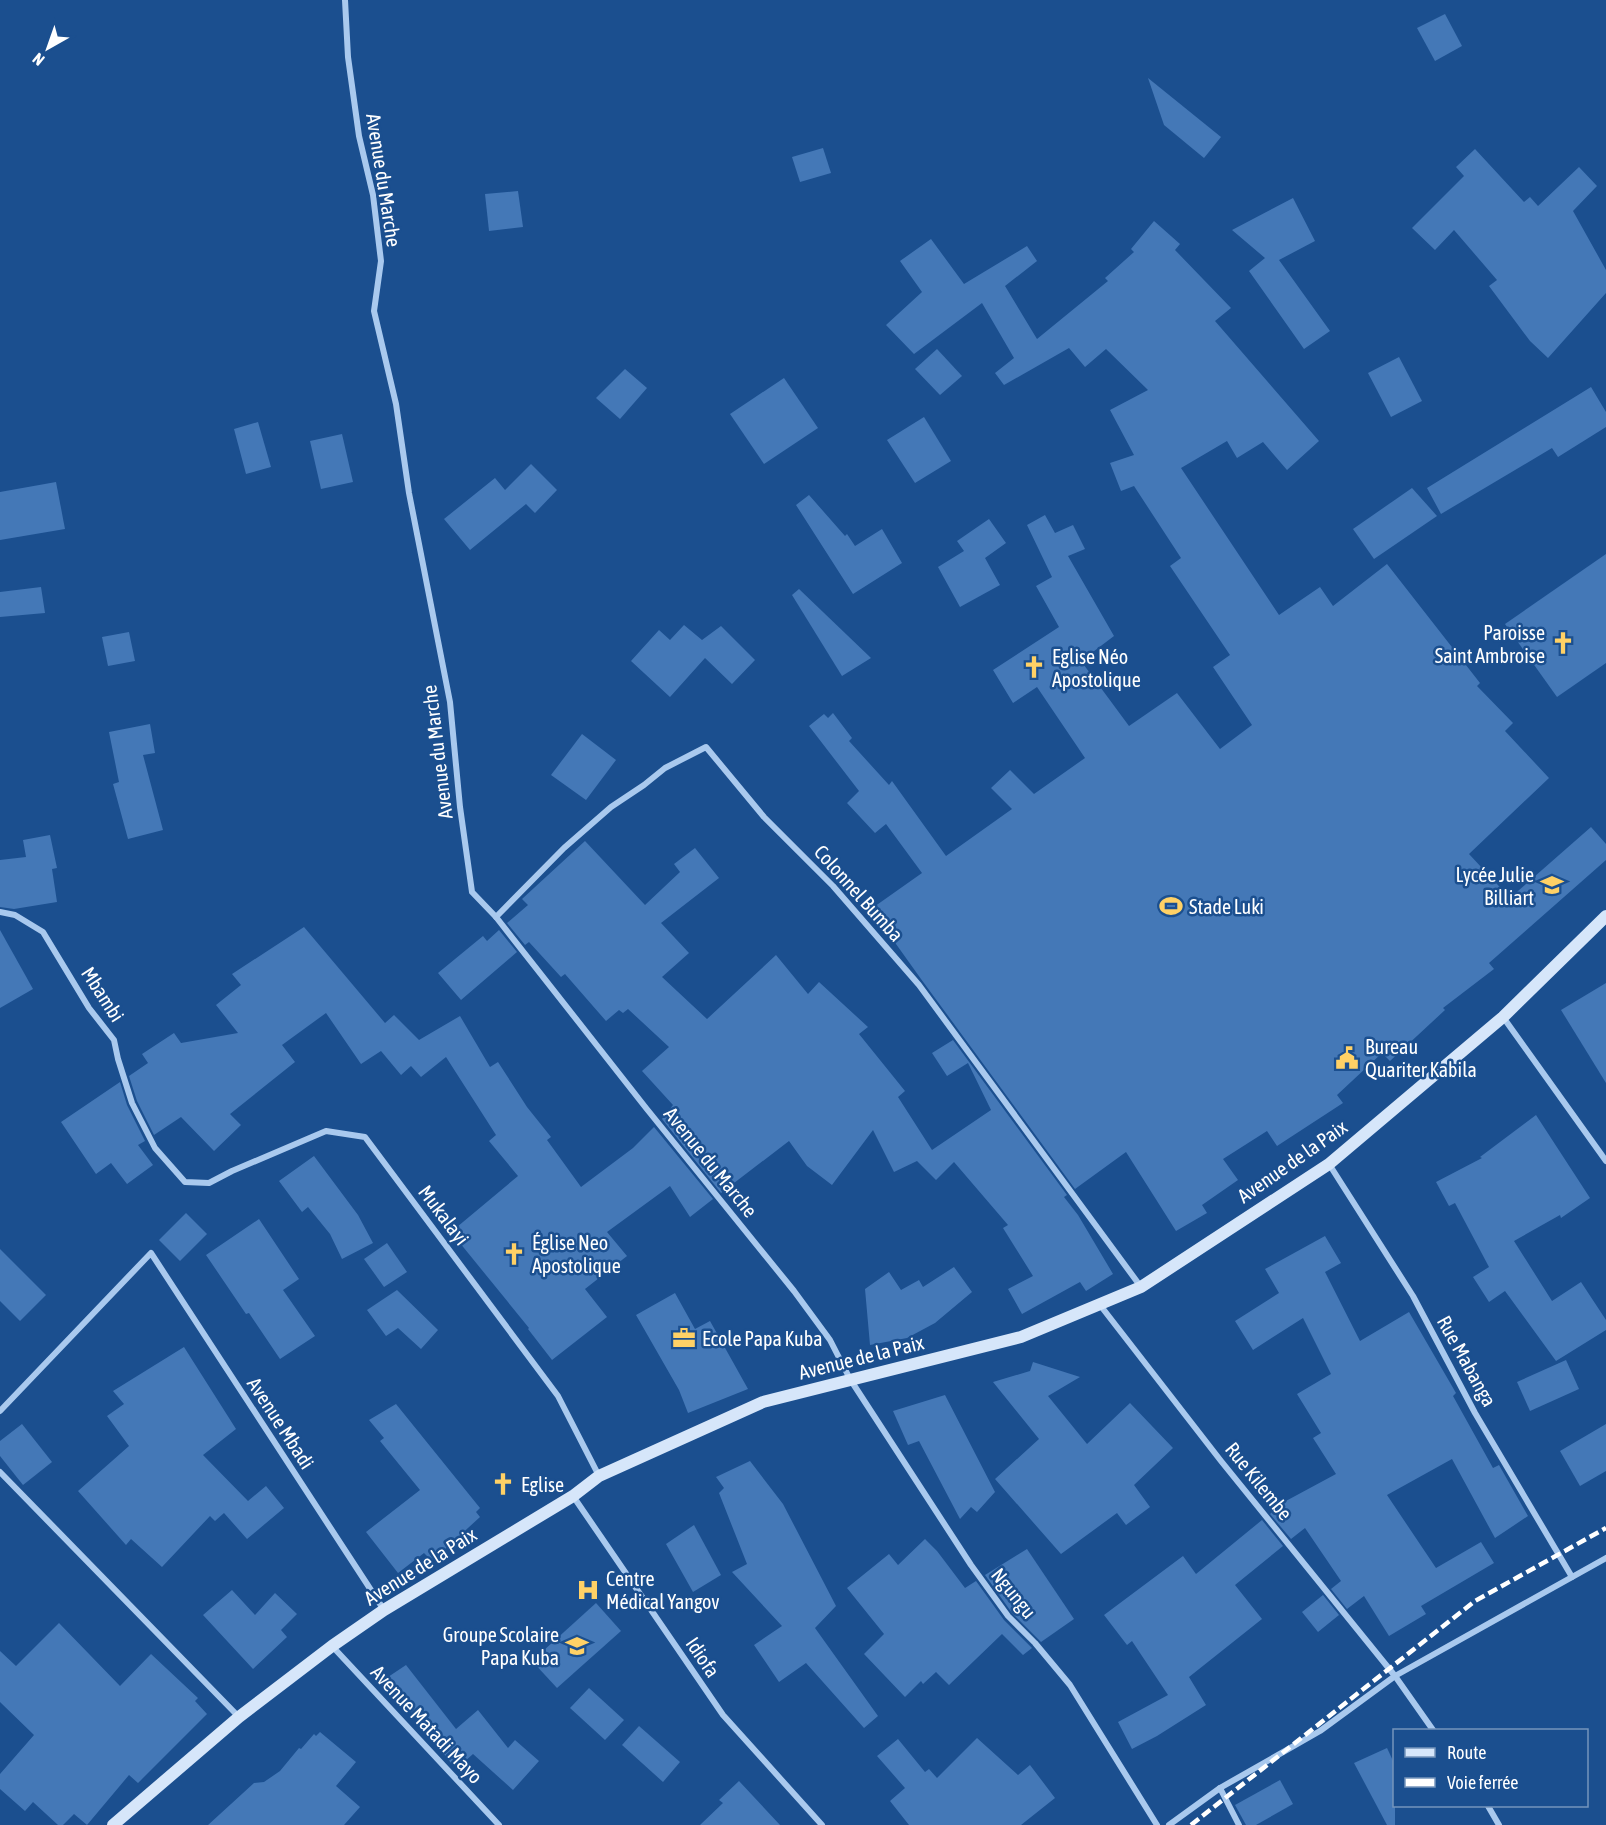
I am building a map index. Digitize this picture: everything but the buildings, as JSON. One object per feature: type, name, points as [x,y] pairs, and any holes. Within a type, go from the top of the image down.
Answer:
[{"type":"street","name":"Avenue du Marche","points":[[345,0],[348,57],[359,136],[373,195],[381,261],[374,311],[396,404],[410,493],[450,702],[460,807],[472,892],[496,917],[794,1291],[830,1340],[850,1379]]},
{"type":"street","name":"Colonnel Bumba","points":[[496,917],[564,848],[611,807],[665,768],[706,747],[764,817],[833,886],[918,985],[1141,1287]]},
{"type":"street","name":"Mbambi","points":[[0,912],[15,915],[43,932],[89,1008],[114,1040],[132,1103],[155,1148],[185,1182]]},
{"type":"street","name":"Avenue de la Paix","points":[[115,1824],[239,1717],[332,1646],[384,1610],[573,1496],[599,1476],[763,1402],[1021,1337],[1141,1287],[1329,1164],[1503,1017],[1606,916]]},
{"type":"street","points":[[1503,1017],[1606,1161]]},
{"type":"street","name":"Mukalayi","points":[[185,1182],[209,1183],[232,1170],[326,1131],[365,1137],[558,1396],[599,1476]]},
{"type":"street","name":"Rue Mabanga","points":[[1329,1164],[1413,1296],[1475,1413],[1572,1576]]},
{"type":"street","name":"Avenue Mbadi","points":[[0,1412],[151,1253],[384,1610]]},
{"type":"street","name":"Rue Kilembe","points":[[1100,1305],[1221,1461],[1395,1676],[1432,1729]]},
{"type":"street","name":"Ngungu","points":[[850,1379],[983,1582],[1008,1616],[1035,1643],[1070,1685],[1157,1825]]},
{"type":"street","points":[[0,1472],[239,1717]]},
{"type":"street","name":"Idiofa","points":[[573,1496],[723,1715],[822,1825]]},
{"type":"street","points":[[1169,1825],[1220,1788],[1320,1731],[1395,1676],[1606,1558]]},
{"type":"street","name":"Avenue Matadi Mayo","points":[[332,1646],[499,1825]]},
{"type":"street","points":[[1220,1788],[1239,1825]]},
{"type":"street","points":[[1489,1807],[1499,1825]]},
{"type":"railway","points":[[1191,1825],[1475,1601],[1606,1528]]},
{"type":"place","name":"Paroisse Saint Ambroise","points":[[1563,643]]},
{"type":"place","name":"Eglise Néo Apostolique","points":[[1034,667]]},
{"type":"place","name":"Lycée Julie Billiart","points":[[1552,885]]},
{"type":"place","name":"Stade Luki","points":[[1171,906]]},
{"type":"place","name":"Bureau Quariter Kabila","points":[[1347,1058]]},
{"type":"place","name":"Église Neo Apostolique","points":[[514,1254]]},
{"type":"place","name":"Ecole Papa Kuba","points":[[684,1338]]},
{"type":"place","name":"Eglise","points":[[503,1484]]},
{"type":"place","name":"Centre Médical Yangov","points":[[588,1590]]},
{"type":"place","name":"Groupe Scolaire Papa Kuba","points":[[577,1646]]}]
